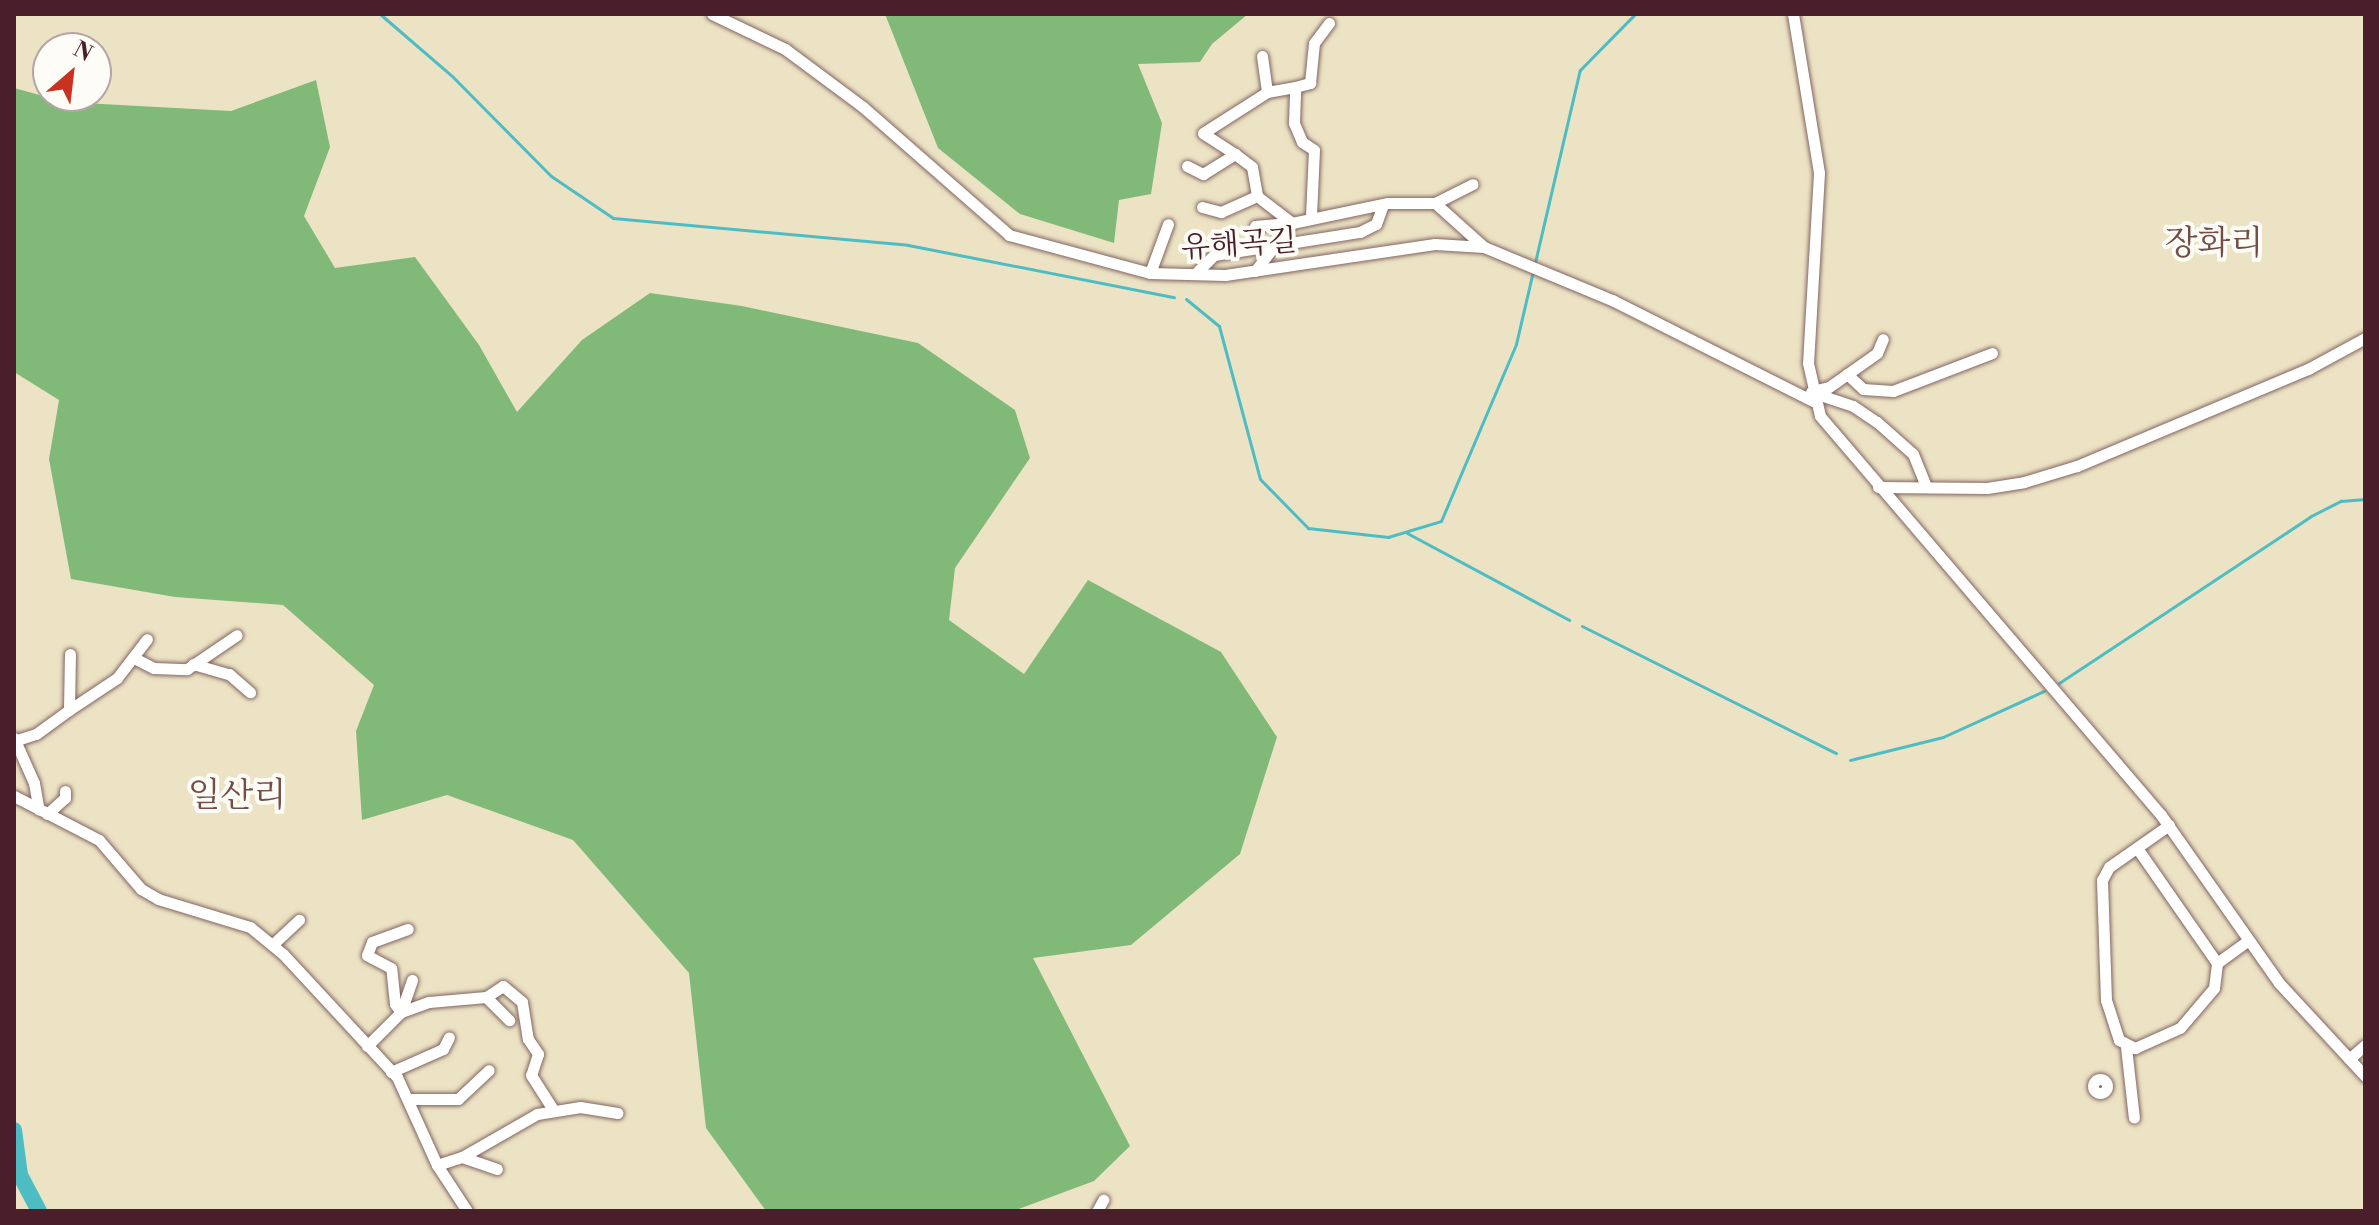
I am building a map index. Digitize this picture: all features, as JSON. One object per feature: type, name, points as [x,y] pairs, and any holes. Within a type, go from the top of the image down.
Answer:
[{"type":"street","name":"유해곡길","points":[[712,14],[785,49],[863,107],[1009,235],[1150,273],[1255,271],[1435,244],[1484,247],[1556,275],[1812,396],[1853,406],[1877,422],[1913,454],[1926,487]]},
{"type":"street","points":[[1793,14],[1819,173],[1808,363],[1812,396],[1834,437],[2169,825],[2279,983],[2365,1076]]},
{"type":"street","points":[[1292,223],[1257,196],[1252,167],[1203,133],[1267,92],[1310,83],[1314,43],[1329,23]]},
{"type":"street","points":[[1262,56],[1267,92]]},
{"type":"street","points":[[1295,87],[1294,123],[1302,142],[1314,150],[1311,216]]},
{"type":"street","points":[[1187,166],[1203,174],[1235,154]]},
{"type":"street","points":[[1255,226],[1292,223],[1311,216],[1349,215],[1383,205],[1435,203],[1473,184]]},
{"type":"street","points":[[1202,207],[1221,212],[1257,196]]},
{"type":"street","points":[[1435,203],[1484,247]]},
{"type":"street","points":[[1195,274],[1214,255],[1275,249],[1360,232],[1376,224],[1383,205]]},
{"type":"street","points":[[1255,271],[1275,249],[1292,223]]},
{"type":"street","points":[[1150,273],[1168,224]]},
{"type":"street","points":[[1878,487],[1987,488],[2077,466],[2308,369],[2365,338]]},
{"type":"street","points":[[1812,396],[1877,353],[1883,339]]},
{"type":"street","points":[[1847,374],[1863,389],[1893,391],[1992,353]]},
{"type":"street","points":[[134,658],[154,668],[187,669],[237,635]]},
{"type":"street","points":[[43,812],[34,783],[14,740],[36,734],[108,686],[147,639]]},
{"type":"street","points":[[69,710],[70,654]]},
{"type":"street","points":[[193,664],[229,674],[250,692]]},
{"type":"street","points":[[43,812],[65,798],[65,791]]},
{"type":"street","points":[[14,796],[99,840],[141,889],[158,899],[250,927],[272,945],[391,1072],[409,1099],[437,1165],[467,1211]]},
{"type":"street","points":[[2134,1118],[2126,1047],[2111,1028],[2106,1000],[2102,880],[2109,867],[2169,825]]},
{"type":"street","points":[[2126,1047],[2154,1042],[2180,1028],[2214,988],[2217,963],[2137,848]]},
{"type":"street","points":[[272,945],[299,920]]},
{"type":"street","points":[[401,1012],[395,1004],[391,968],[367,955],[372,942],[408,929]]},
{"type":"street","points":[[2217,963],[2249,940]]},
{"type":"street","points":[[401,1012],[412,980]]},
{"type":"street","points":[[367,1046],[401,1012],[429,1002],[486,997],[503,986],[522,1002],[528,1039],[538,1054],[531,1075],[554,1111]]},
{"type":"street","points":[[486,997],[509,1020]]},
{"type":"street","points":[[391,1072],[443,1049],[449,1037]]},
{"type":"street","points":[[2349,1059],[2365,1045]]},
{"type":"street","points":[[409,1099],[458,1099],[489,1070]]},
{"type":"street","points":[[2107,1086],[2129,1083]]},
{"type":"street","points":[[437,1165],[462,1157],[513,1125],[554,1111],[580,1107],[618,1113]]},
{"type":"street","points":[[462,1157],[497,1169]]},
{"type":"green space","points":[[885,14],[1248,14],[1212,44],[1200,62],[1138,64],[1162,123],[1151,194],[1119,200],[1114,243],[1020,214],[938,148]]},
{"type":"green space","points":[[316,80],[330,147],[304,216],[335,268],[415,257],[479,345],[517,412],[582,340],[650,293],[742,306],[918,343],[1015,410],[1030,458],[955,568],[949,620],[1024,674],[1088,580],[1221,652],[1277,737],[1240,854],[1131,945],[1033,958],[1130,1146],[1094,1181],[1013,1211],[766,1211],[706,1128],[689,973],[573,840],[447,795],[362,820],[356,731],[374,685],[283,605],[175,597],[71,579],[49,459],[59,400],[14,372],[14,88],[32,93],[32,112],[112,112],[112,105],[231,111]]},
{"type":"waterway","points":[[380,14],[453,77],[551,176],[613,218],[908,245],[1174,297]]},
{"type":"waterway","points":[[1186,299],[1219,326],[1260,479],[1308,528],[1388,537],[1441,521],[1516,344],[1580,70],[1635,14]]},
{"type":"waterway","points":[[2059,683],[2311,516],[2341,501],[2365,499]]},
{"type":"waterway","points":[[1407,533],[1569,620]]},
{"type":"waterway","points":[[1582,626],[1836,753]]},
{"type":"waterway","points":[[1850,760],[1943,737],[2044,691]]},
{"type":"waterway","points":[[14,1130],[20,1175],[39,1211]]},
{"type":"district","name":"장화리","points":[[2214,245]]},
{"type":"district","name":"일산리","points":[[237,797]]}]
